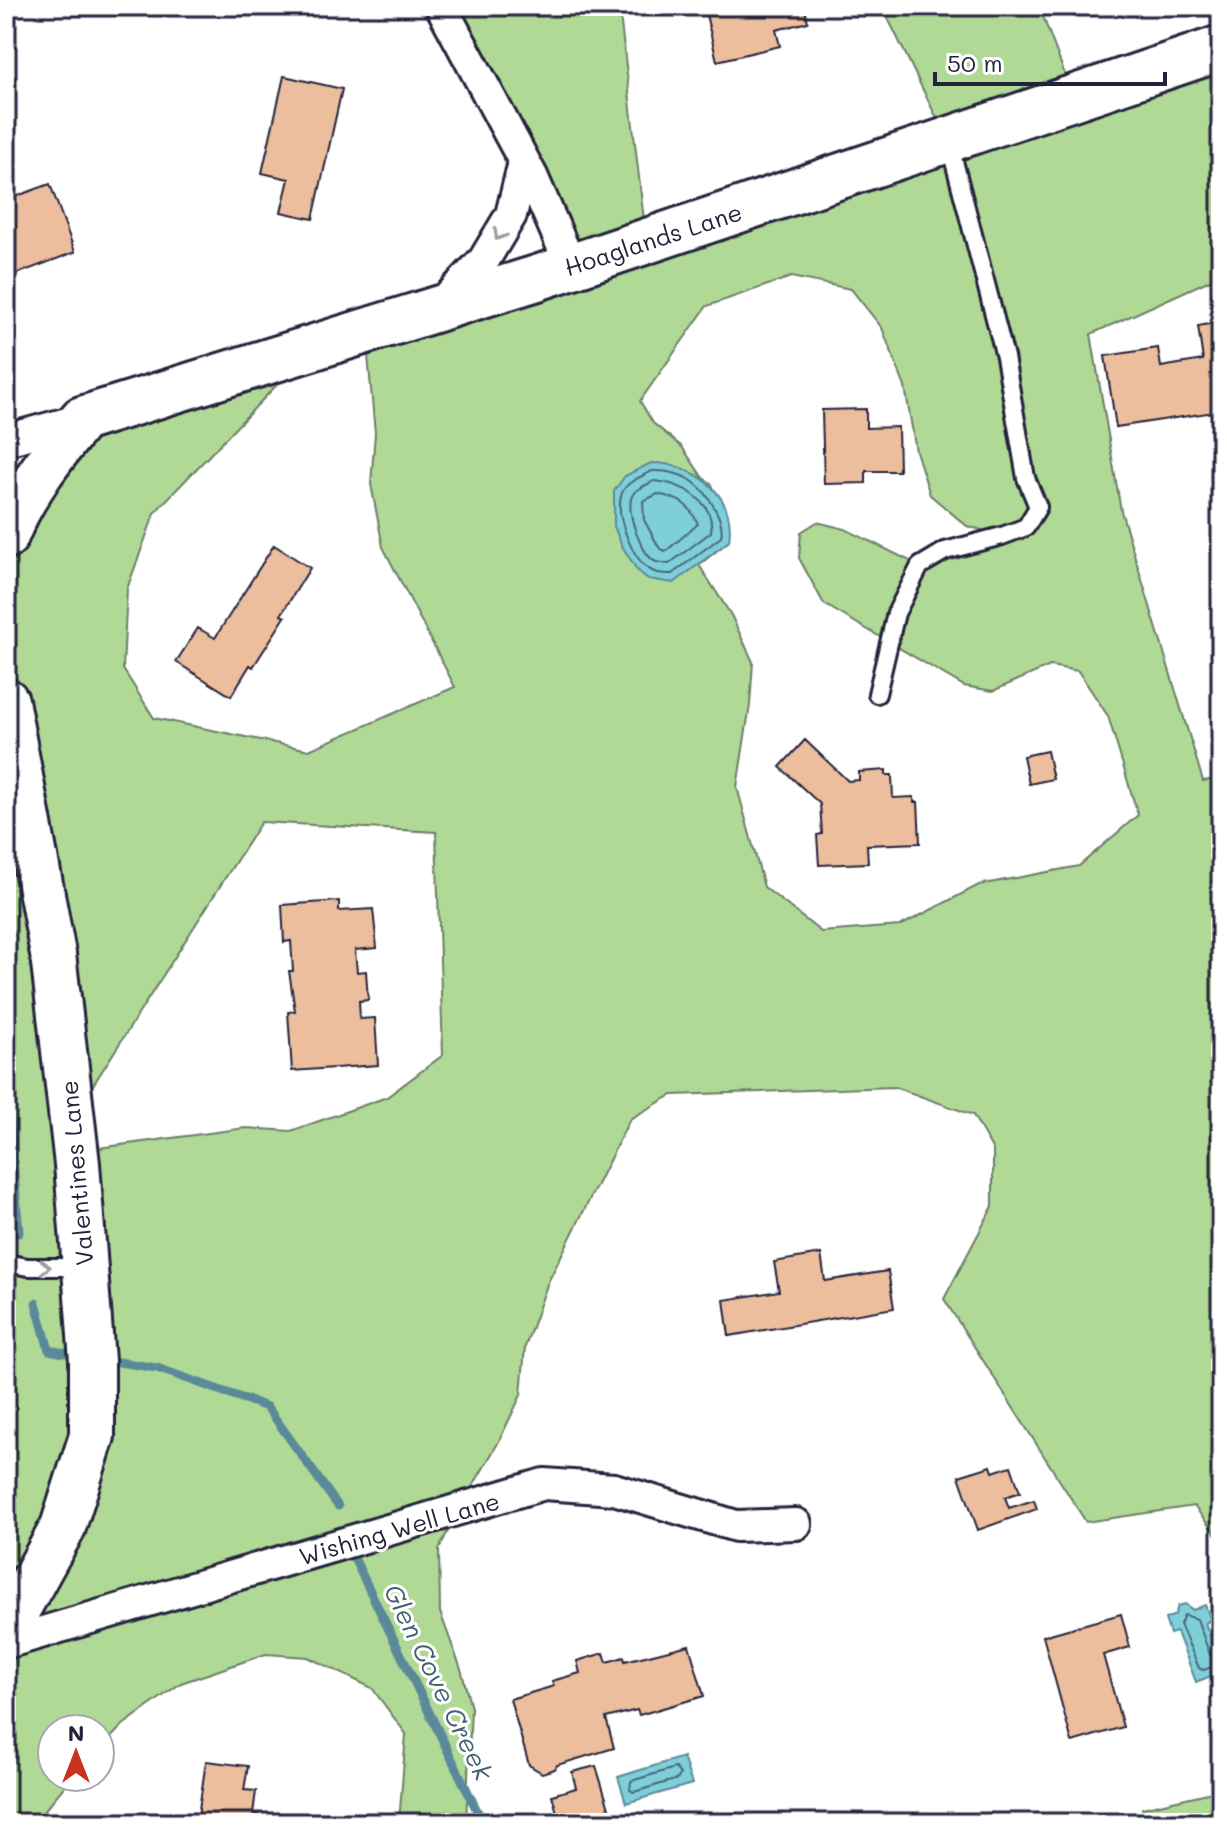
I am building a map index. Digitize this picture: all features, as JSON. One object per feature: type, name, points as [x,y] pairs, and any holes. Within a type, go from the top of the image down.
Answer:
[{"type":"street","points":[[441,6],[524,162],[571,266]]},
{"type":"street","name":"Hoaglands Lane","points":[[82,419],[571,266],[1221,48]]},
{"type":"street","points":[[437,309],[484,260],[511,215],[524,162]]},
{"type":"street","points":[[6,440],[82,419]]},
{"type":"street","points":[[10,515],[82,419]]},
{"type":"street","name":"Valentines Lane","points":[[6,701],[14,786],[53,954],[77,1164],[92,1361],[92,1436],[63,1527],[6,1630]]},
{"type":"street","name":"Wishing Well Lane","points":[[6,1643],[544,1484],[614,1489],[736,1526],[796,1524]]},
{"type":"lane","points":[[877,694],[896,613],[920,566],[945,551],[1026,527],[1038,507],[1026,478],[1005,357],[949,140]]},
{"type":"lane","points":[[6,1263],[28,1267],[85,1267]]},
{"type":"green space","points":[[441,6],[619,6],[647,246],[948,141],[882,6],[1039,6],[1075,101],[1221,53],[1221,275],[1091,334],[1121,511],[1203,781],[1221,778],[1221,1541],[1194,1506],[1086,1522],[944,1299],[993,1206],[993,1150],[973,1115],[895,1087],[672,1095],[630,1119],[548,1282],[525,1347],[521,1395],[439,1549],[440,1612],[462,1672],[471,1708],[466,1823],[399,1823],[406,1734],[372,1688],[308,1657],[266,1654],[181,1683],[116,1732],[116,1713],[36,1713],[36,1793],[59,1793],[34,1823],[6,1823],[6,505],[85,422],[310,350],[155,512],[127,589],[123,669],[154,718],[309,750],[455,687],[383,547],[371,484],[375,433],[366,333],[574,271]],"holes":[[[791,277],[851,289],[882,328],[905,387],[916,451],[930,495],[967,526],[1000,535],[920,566],[845,529],[817,522],[801,532],[799,558],[824,604],[964,686],[993,691],[1050,666],[1078,671],[1108,716],[1138,815],[1079,866],[979,885],[900,926],[821,932],[764,887],[737,787],[750,705],[753,662],[731,615],[699,565],[729,541],[729,520],[711,483],[703,478],[682,447],[653,423],[640,401],[707,306]],[[261,822],[436,832],[443,1055],[387,1097],[291,1131],[246,1128],[76,1151],[72,1118]]]},
{"type":"green space","points":[[1221,1790],[1221,1823],[1146,1823],[1142,1808]]},
{"type":"water","points":[[651,463],[682,468],[709,484],[726,509],[729,524],[729,541],[674,583],[648,579],[637,570],[614,526],[614,491],[625,476]]},
{"type":"water","points":[[1185,1604],[1193,1610],[1205,1605],[1211,1620],[1205,1623],[1221,1662],[1221,1672],[1196,1682],[1177,1632],[1170,1634],[1165,1619],[1175,1615],[1178,1606]]},
{"type":"water","points":[[683,1757],[692,1784],[626,1803],[618,1777]]},
{"type":"building","points":[[704,6],[804,6],[808,22],[776,30],[780,46],[717,61]]},
{"type":"building","points":[[284,76],[342,89],[313,219],[281,212],[289,179],[262,173]]},
{"type":"building","points":[[50,184],[75,252],[6,278],[6,200]]},
{"type":"building","points":[[1221,322],[1221,411],[1116,427],[1105,356],[1158,348],[1161,367],[1203,360],[1198,326]]},
{"type":"building","points":[[866,409],[866,428],[898,427],[899,471],[866,471],[866,483],[824,484],[822,410]]},
{"type":"building","points":[[274,545],[310,568],[281,615],[285,617],[231,696],[176,662],[198,628],[215,638]]},
{"type":"building","points":[[805,740],[848,781],[859,780],[859,772],[886,770],[886,775],[892,775],[893,798],[914,797],[914,802],[918,802],[920,843],[867,845],[868,863],[819,865],[817,835],[822,834],[820,804],[780,767]]},
{"type":"building","points":[[1047,751],[1053,779],[1029,784],[1023,756]]},
{"type":"building","points":[[339,901],[339,911],[373,909],[377,948],[355,950],[357,972],[366,971],[368,1000],[359,1001],[360,1019],[375,1018],[378,1065],[292,1071],[288,1012],[295,1011],[289,971],[293,971],[291,941],[284,942],[282,905]]},
{"type":"building","points":[[821,1254],[825,1281],[888,1271],[894,1308],[729,1336],[724,1300],[779,1291],[774,1262]]},
{"type":"building","points":[[991,1466],[993,1472],[1011,1466],[1020,1492],[1005,1497],[1009,1508],[1034,1500],[1037,1509],[978,1530],[959,1476]]},
{"type":"building","points":[[1121,1614],[1130,1647],[1103,1655],[1123,1727],[1072,1742],[1043,1636]]},
{"type":"building","points":[[689,1645],[704,1696],[639,1715],[637,1710],[606,1718],[614,1748],[557,1765],[555,1769],[542,1773],[529,1765],[510,1699],[554,1686],[552,1681],[580,1673],[577,1661],[604,1653],[607,1662],[624,1657],[625,1661]]},
{"type":"building","points":[[206,1761],[248,1766],[244,1790],[256,1791],[253,1814],[259,1815],[258,1823],[197,1823]]},
{"type":"building","points":[[596,1766],[611,1823],[589,1823],[588,1820],[560,1823],[552,1795],[576,1788],[572,1772]]},
{"type":"waterway","name":"Glen Cove Creek","points":[[6,1075],[19,1233]]},
{"type":"waterway","name":"Glen Cove Creek","points":[[36,1303],[49,1350],[64,1353]]},
{"type":"waterway","name":"Glen Cove Creek","points":[[119,1362],[157,1368],[267,1407],[338,1506]]},
{"type":"waterway","name":"Glen Cove Creek","points":[[355,1560],[483,1823]]}]
